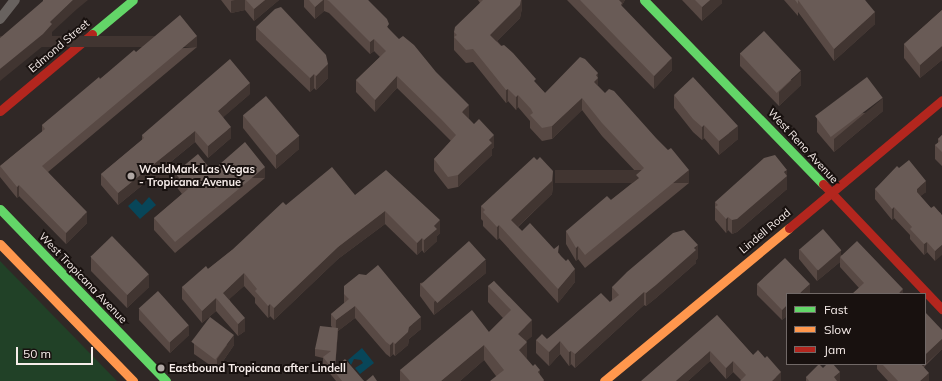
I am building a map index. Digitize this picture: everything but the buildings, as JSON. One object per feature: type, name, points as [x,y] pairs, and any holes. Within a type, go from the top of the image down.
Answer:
[{"type":"street","points":[[0,19],[15,0]]},
{"type":"street","name":"Edmond Street","points":[[0,111],[133,0]]},
{"type":"street","name":"West Reno Avenue","points":[[644,0],[712,67],[830,193],[942,309]]},
{"type":"street","name":"Lindell Road","points":[[604,381],[942,100]]},
{"type":"street","name":"West Tropicana Avenue","points":[[0,209],[166,381]]},
{"type":"street","points":[[0,244],[133,381]]},
{"type":"street","points":[[46,291],[63,274]]},
{"type":"green space","points":[[0,261],[117,381],[0,381]]},
{"type":"water","points":[[149,197],[156,205],[140,219],[128,206],[136,199],[142,205]]},
{"type":"water","points":[[362,348],[374,363],[360,374],[355,368],[363,363],[361,360],[354,359],[351,365],[348,360]]},
{"type":"traffic: fast","points":[[92,34],[133,0]]},
{"type":"traffic: fast","points":[[644,0],[823,184]]},
{"type":"traffic: fast","points":[[0,209],[166,381]]},
{"type":"traffic: slow","points":[[604,381],[789,228]]},
{"type":"traffic: slow","points":[[0,244],[133,381]]},
{"type":"traffic: jam","points":[[0,111],[92,34]]},
{"type":"traffic: jam","points":[[789,228],[942,100]]},
{"type":"traffic: jam","points":[[823,184],[942,309]]},
{"type":"place","name":"WorldMark Las Vegas - Tropicana Avenue","points":[[131,176]]},
{"type":"place","name":"Eastbound Tropicana after Lindell","points":[[161,368]]}]
